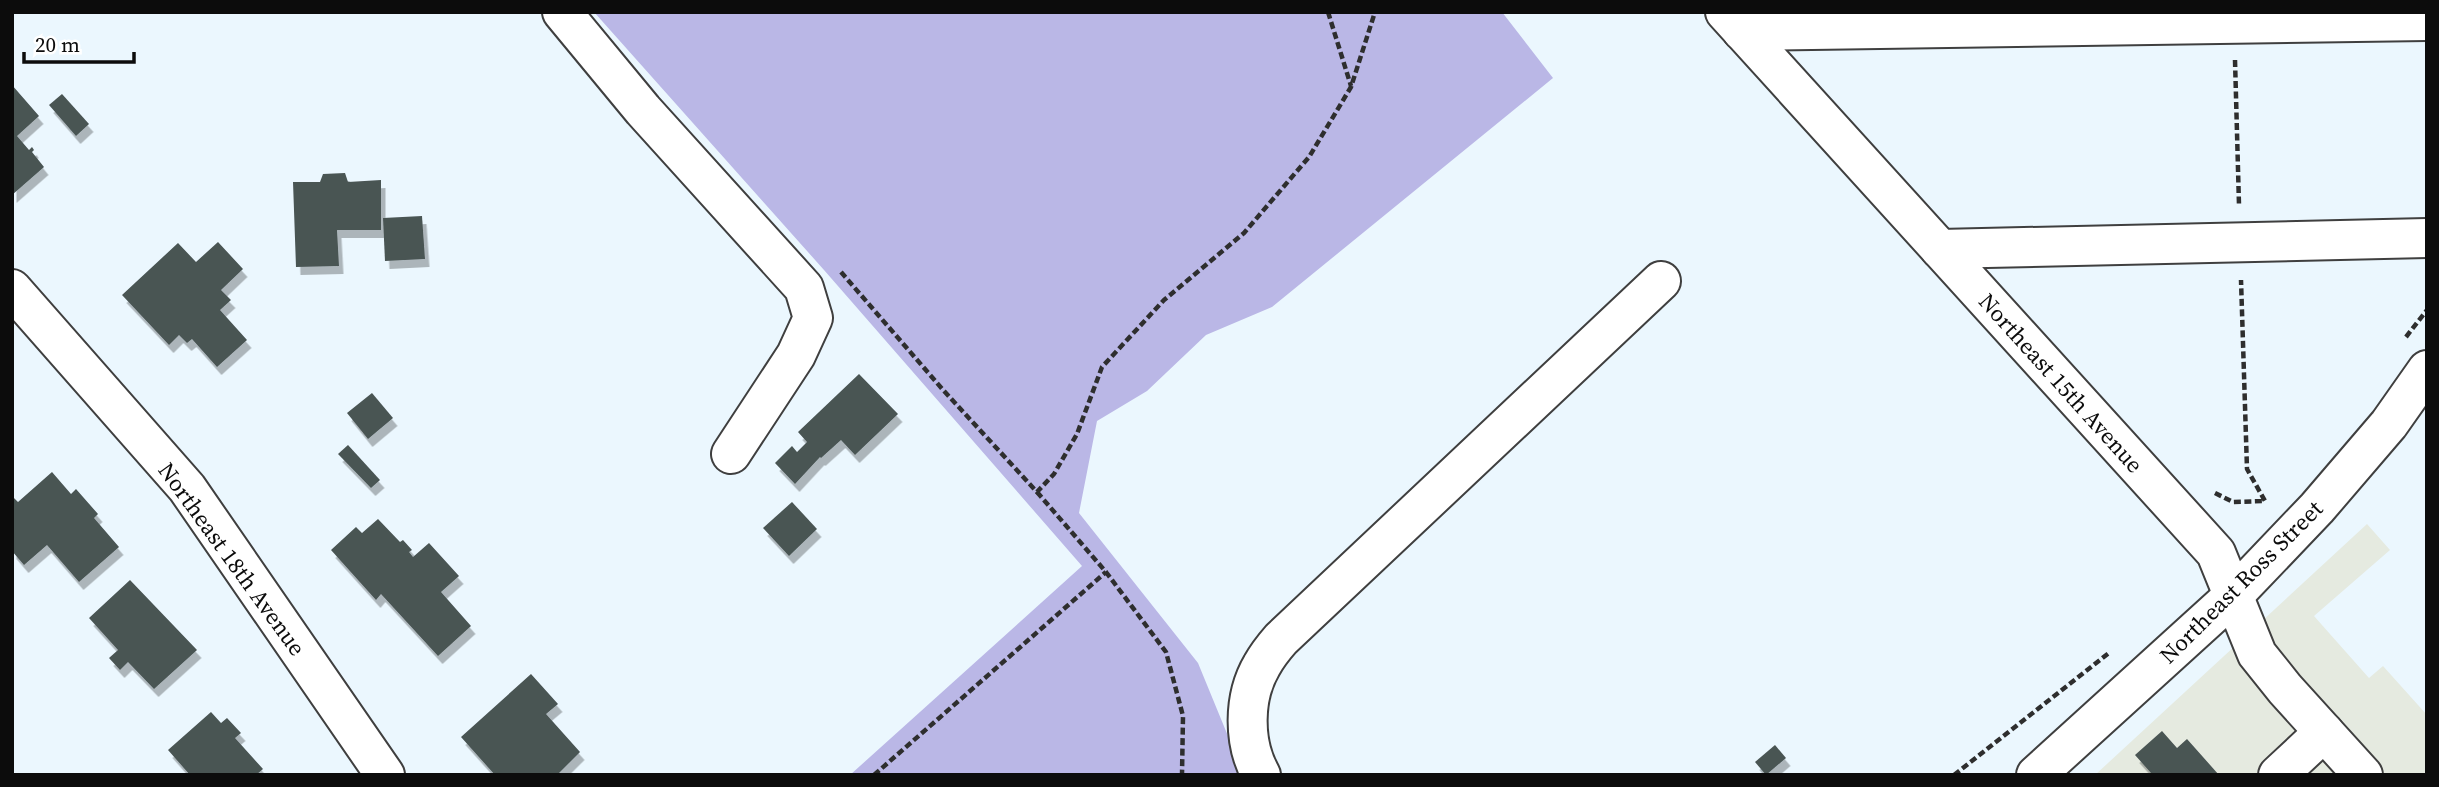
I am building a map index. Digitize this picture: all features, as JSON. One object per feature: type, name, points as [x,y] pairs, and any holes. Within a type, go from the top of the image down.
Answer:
[{"type":"street","points":[[562,12],[643,110],[804,288],[813,318],[796,355],[731,454]]},
{"type":"street","points":[[1734,22],[2427,21]]},
{"type":"street","name":"Northeast 15th Avenue","points":[[1734,22],[2216,553],[2257,653],[2285,689],[2363,775]]},
{"type":"street","points":[[1940,249],[2427,238]]},
{"type":"street","points":[[1261,775],[1256,766],[1248,733],[1249,699],[1261,667],[1281,639],[1661,281]]},
{"type":"street","name":"Northeast 18th Avenue","points":[[12,289],[187,488],[385,775]]},
{"type":"street","name":"Northeast Ross Street","points":[[2036,775],[2233,596],[2317,508],[2389,424],[2427,370]]},
{"type":"street","points":[[2278,775],[2324,733]]},
{"type":"path","points":[[1328,12],[1351,87]]},
{"type":"path","points":[[1037,492],[1054,474],[1077,433],[1102,367],[1164,300],[1244,233],[1309,158],[1351,87],[1375,12]]},
{"type":"path","points":[[835,265],[1106,572],[1166,652],[1184,716],[1182,775]]},
{"type":"path","points":[[874,775],[1106,572]]},
{"type":"shaded area","points":[[594,12],[1502,12],[1553,78],[1272,307],[1206,335],[1147,391],[1097,421],[1079,513],[1198,663],[1244,775],[850,775],[1082,566]]},
{"type":"shaded area","points":[[2367,524],[2390,550],[2314,616],[2369,678],[2383,666],[2427,715],[2427,775],[2095,775]]},
{"type":"building","points":[[12,85],[39,116],[17,136],[29,150],[32,147],[32,152],[44,167],[12,195]]},
{"type":"building","points":[[62,94],[89,124],[76,136],[49,105]]},
{"type":"building","points":[[345,173],[348,182],[381,180],[381,230],[337,230],[339,266],[296,267],[293,182],[320,182],[323,174]]},
{"type":"building","points":[[422,216],[425,259],[385,261],[383,218]]},
{"type":"building","points":[[218,242],[243,269],[221,290],[231,300],[220,310],[247,340],[217,367],[192,339],[187,343],[179,335],[169,345],[122,295],[178,243],[196,262]]},
{"type":"building","points":[[859,374],[898,414],[855,455],[841,440],[820,457],[795,484],[775,463],[792,446],[797,452],[807,442],[798,432]]},
{"type":"building","points":[[372,393],[393,418],[368,439],[347,413]]},
{"type":"building","points":[[348,445],[380,480],[371,488],[338,454]]},
{"type":"building","points":[[52,472],[71,494],[76,489],[98,514],[94,518],[119,547],[79,582],[47,545],[24,565],[12,551],[12,496],[18,502]]},
{"type":"building","points":[[792,502],[817,529],[789,556],[763,528]]},
{"type":"building","points":[[378,519],[400,542],[403,540],[412,550],[409,552],[413,557],[429,543],[459,576],[441,592],[471,626],[438,656],[381,594],[376,600],[331,550],[356,527],[362,533]]},
{"type":"building","points":[[130,580],[197,650],[154,689],[128,662],[120,670],[109,658],[118,650],[89,618]]},
{"type":"building","points":[[531,674],[558,704],[546,714],[580,752],[557,775],[495,775],[461,737]]},
{"type":"building","points":[[211,712],[221,723],[227,718],[241,733],[235,738],[263,769],[256,775],[190,775],[168,750]]},
{"type":"building","points":[[2162,731],[2177,748],[2187,739],[2219,775],[2149,775],[2151,773],[2135,755]]},
{"type":"building","points":[[1775,745],[1786,758],[1766,775],[1755,762]]}]
